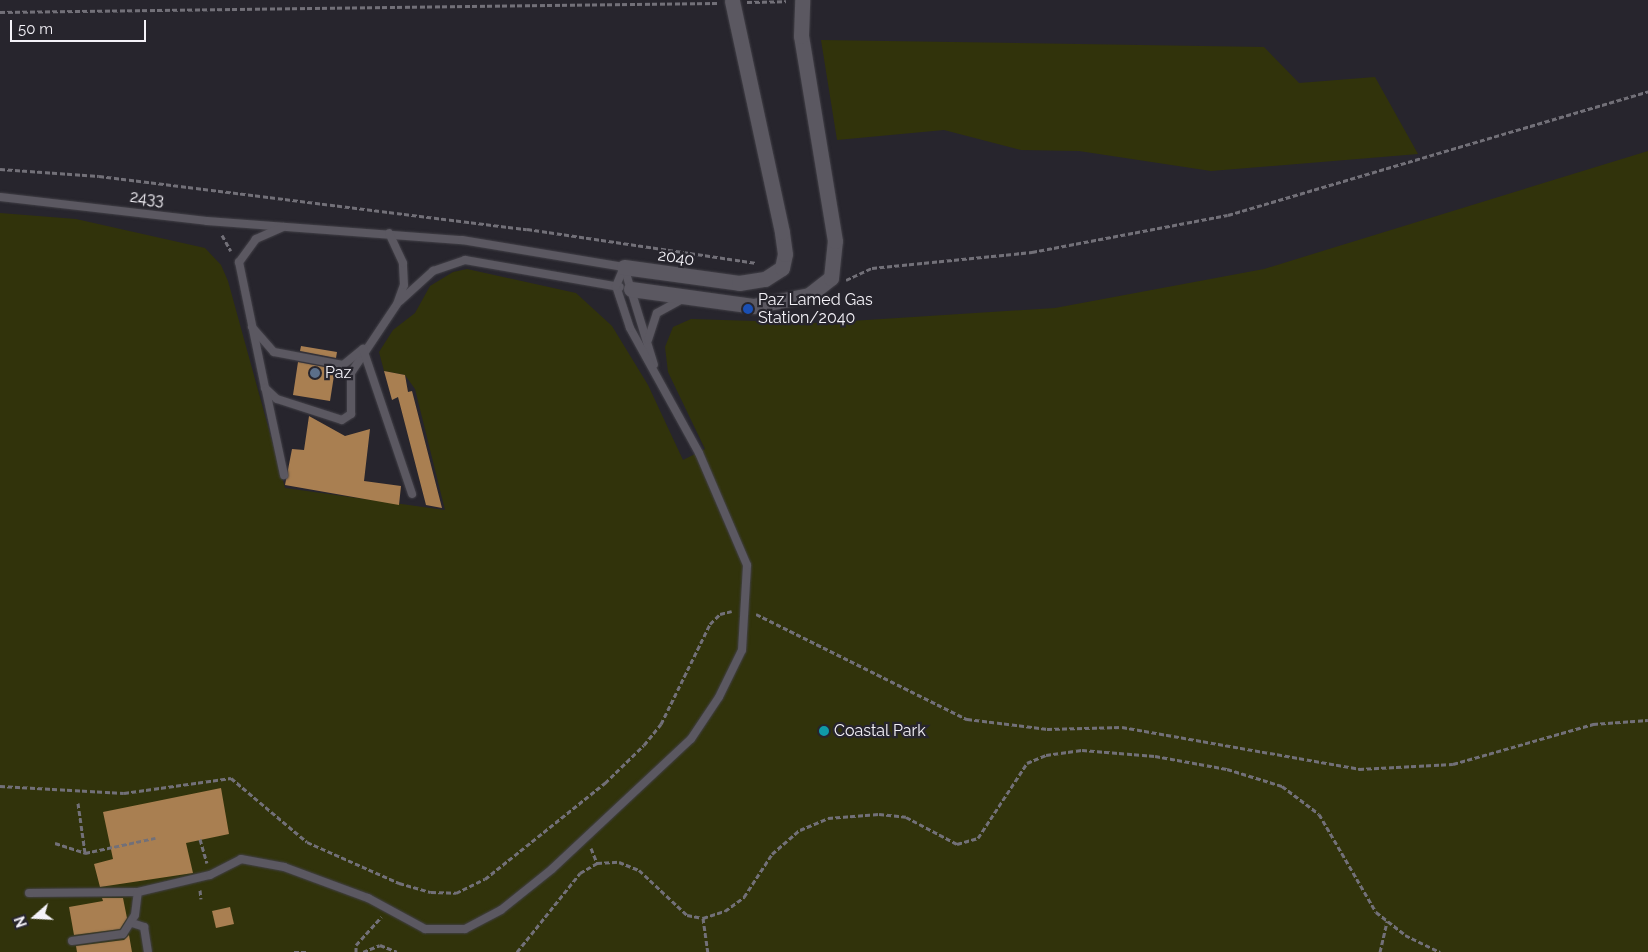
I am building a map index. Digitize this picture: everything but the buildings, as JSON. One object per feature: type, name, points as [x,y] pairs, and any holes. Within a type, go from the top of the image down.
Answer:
[{"type":"street","points":[[624,288],[684,299],[773,304],[818,291],[834,268],[835,241],[801,36],[802,0]]},
{"type":"street","name":"2040","points":[[624,267],[739,283],[765,278],[782,268],[785,254],[782,232],[732,1]]},
{"type":"lane","name":"2433","points":[[0,197],[207,220],[291,225]]},
{"type":"lane","points":[[284,475],[239,273],[248,246],[266,233],[291,225]]},
{"type":"lane","name":"2040","points":[[291,225],[389,233],[562,254],[624,267]]},
{"type":"lane","points":[[389,233],[403,264],[404,285],[397,304]]},
{"type":"lane","points":[[265,388],[277,399],[347,420],[351,414],[351,373],[363,349],[397,304],[433,271],[465,260],[624,288]]},
{"type":"lane","points":[[29,893],[138,892],[210,875],[240,859],[266,864],[390,910],[425,929],[466,929],[500,910],[552,869],[691,739],[719,697],[742,650],[747,609],[747,565],[740,545],[657,374],[630,328],[624,288],[624,267]]},
{"type":"lane","points":[[624,267],[624,288],[657,374]]},
{"type":"lane","points":[[649,350],[651,322],[664,307],[684,299]]},
{"type":"lane","points":[[250,323],[274,352],[342,365],[363,349]]},
{"type":"lane","points":[[363,349],[412,494]]},
{"type":"lane","points":[[72,942],[123,934],[132,923],[138,892]]},
{"type":"lane","points":[[132,923],[144,927],[148,952]]},
{"type":"path","points":[[0,12],[789,0]]},
{"type":"path","points":[[841,286],[872,268],[1032,252],[1220,217],[1648,91]]},
{"type":"path","points":[[0,169],[99,176],[517,228],[762,264]]},
{"type":"path","points":[[207,220],[225,239],[239,273]]},
{"type":"path","points":[[0,786],[124,793],[231,778],[308,842],[399,883],[430,892],[456,893],[486,879],[605,783],[644,745],[661,724],[710,624],[720,614],[747,609],[940,707],[993,725],[1122,727],[1218,742],[1304,762],[1399,770],[1453,764],[1593,724],[1648,720]]},
{"type":"path","points":[[517,952],[580,873],[597,863],[619,862],[639,870],[687,915],[703,918],[725,911],[744,897],[772,854],[800,830],[828,818],[879,814],[906,817],[957,844],[978,838],[1027,763],[1046,755],[1082,750],[1200,764],[1282,786],[1319,814],[1358,888],[1387,920],[1440,952]]},
{"type":"path","points":[[78,803],[85,853]]},
{"type":"path","points":[[56,843],[85,853],[155,838]]},
{"type":"path","points":[[200,839],[210,875]]},
{"type":"path","points":[[356,952],[356,945],[390,910]]},
{"type":"path","points":[[703,918],[708,952]]},
{"type":"path","points":[[1380,952],[1387,920]]},
{"type":"path","points":[[363,952],[380,945],[396,952]]},
{"type":"path","points":[[1429,946],[1430,952]]},
{"type":"path","points":[[294,952],[308,952]]},
{"type":"shaded area","points":[[821,40],[1264,47],[1299,83],[1375,77],[1418,154],[1211,171],[1079,151],[1021,150],[944,130],[837,140]]},
{"type":"shaded area","name":"Coastal Park","points":[[1648,151],[1648,952],[0,952],[0,213],[76,219],[205,248],[221,265],[228,281],[285,488],[445,510],[415,389],[405,375],[384,371],[379,352],[393,330],[415,313],[430,286],[453,272],[467,269],[576,293],[612,326],[648,385],[683,460],[705,449],[668,372],[665,347],[673,327],[691,319],[820,323],[1055,308],[1264,269]]},
{"type":"place","name":"Paz Lamed Gas Station/2040","points":[[748,309]]},
{"type":"place","name":"Paz","points":[[315,373]]},
{"type":"place","name":"Coastal Park","points":[[824,731]]}]
